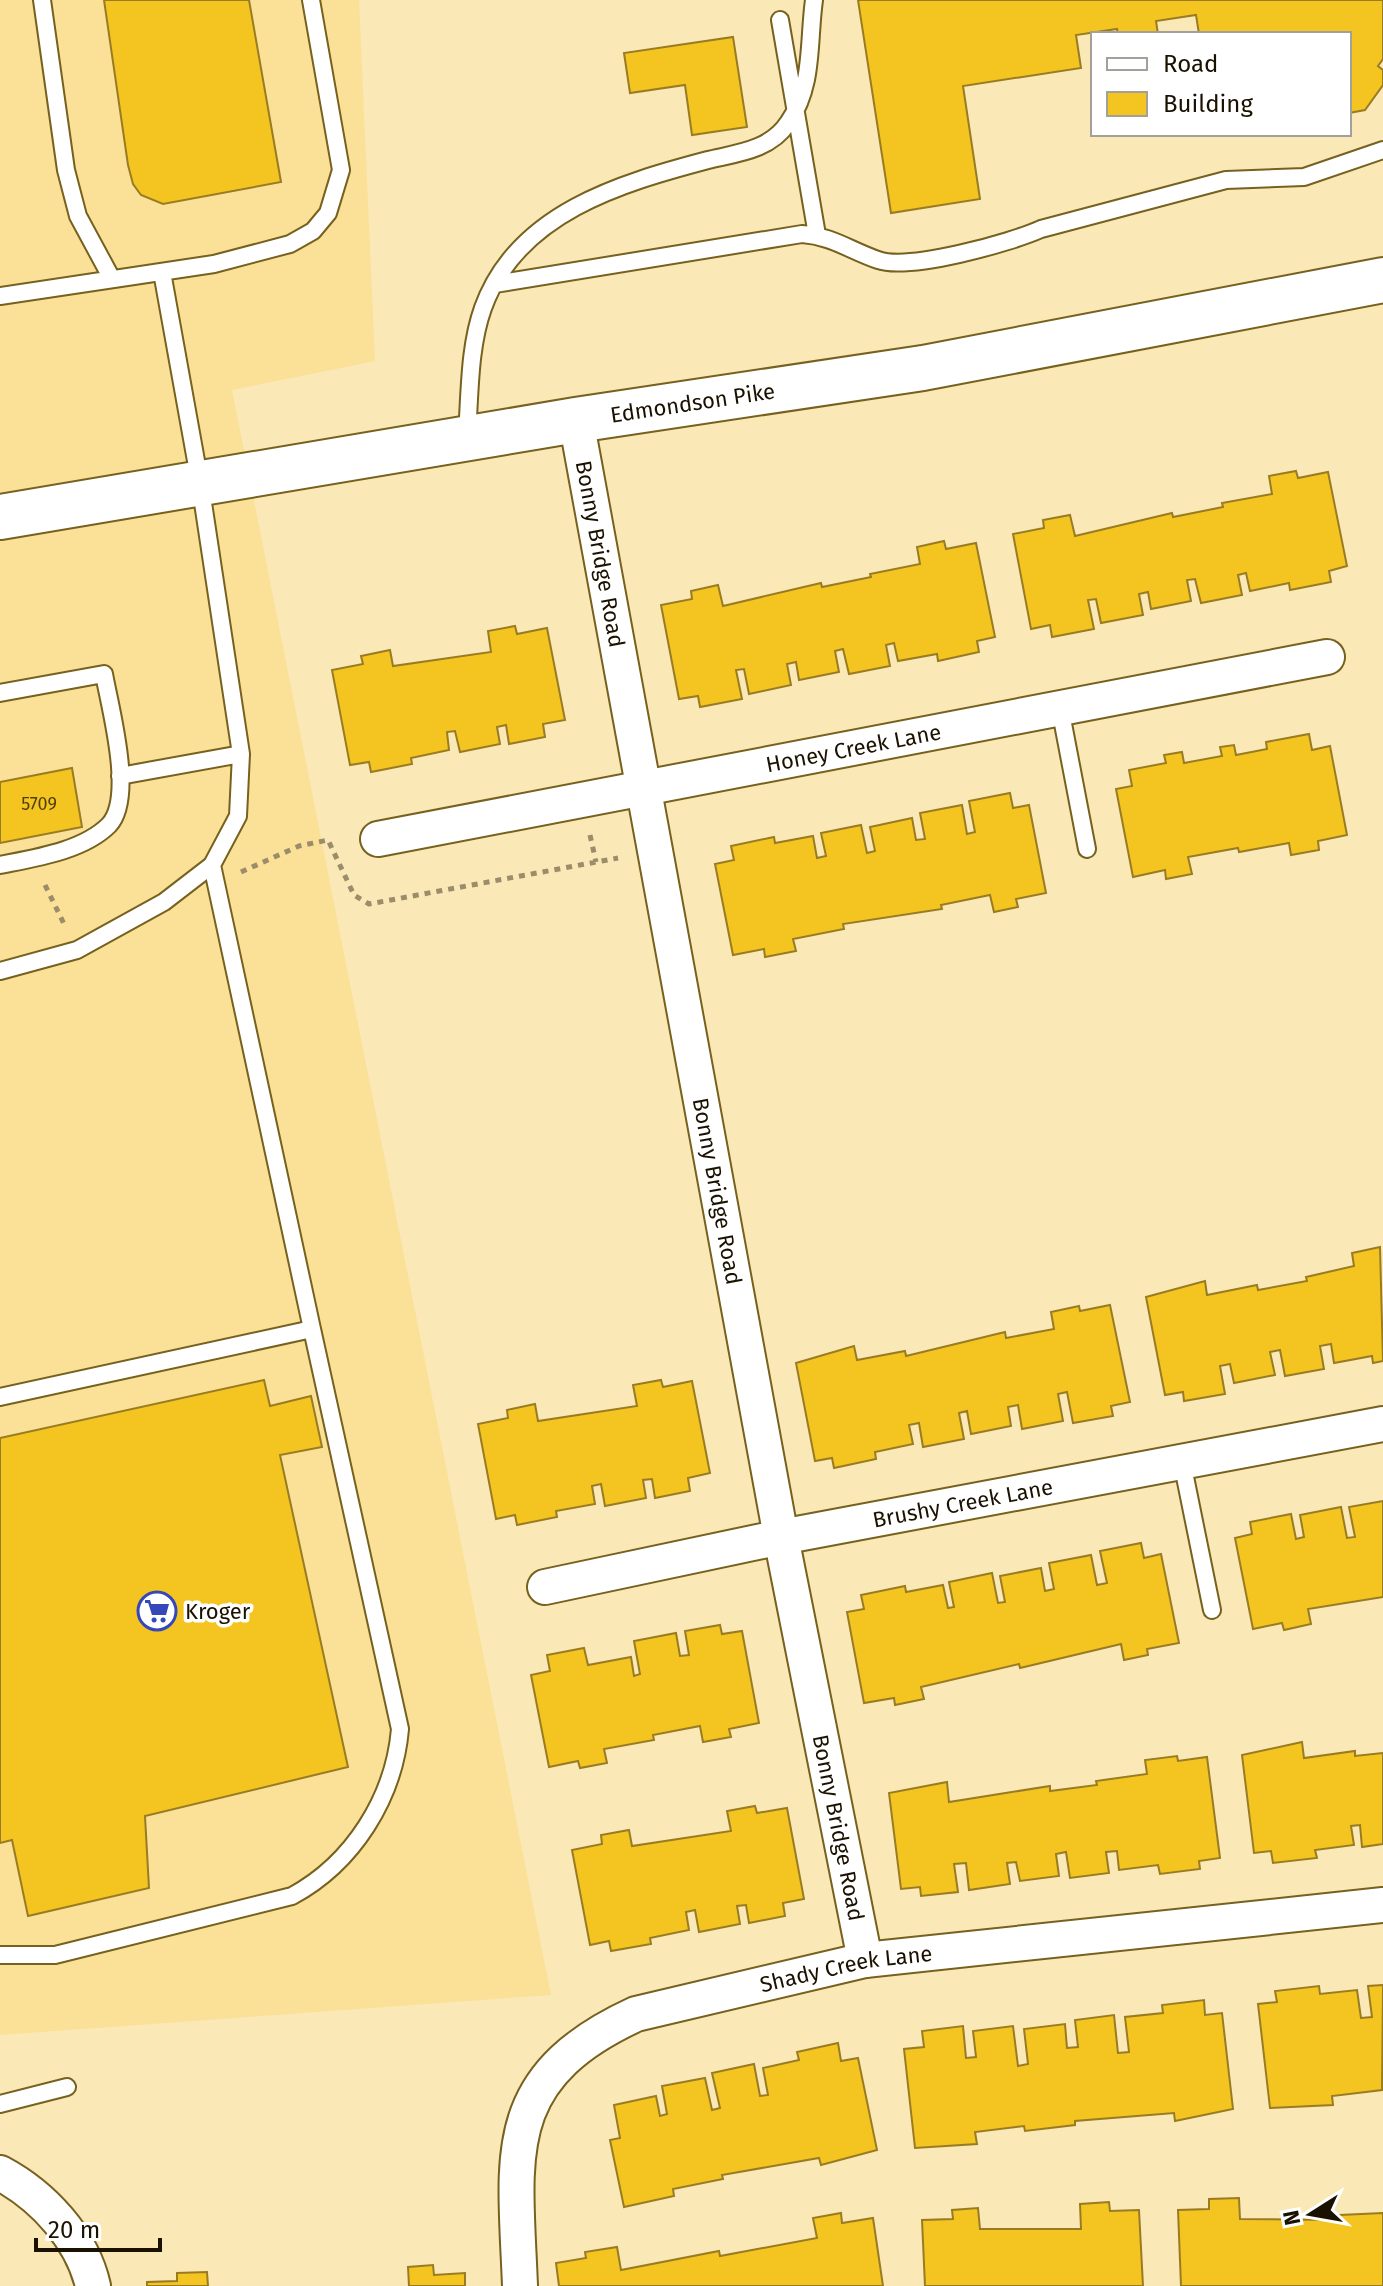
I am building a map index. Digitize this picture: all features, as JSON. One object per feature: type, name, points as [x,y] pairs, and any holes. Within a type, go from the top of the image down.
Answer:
[{"type":"main road","name":"Edmondson Pike","points":[[0,517],[576,420],[923,368],[1383,280]]},
{"type":"street","name":"Bonny Bridge Road","points":[[576,420],[781,1537],[865,1960]]},
{"type":"street","name":"Honey Creek Lane","points":[[378,839],[1327,657]]},
{"type":"street","name":"Brushy Creek Lane","points":[[545,1587],[781,1537],[1383,1424]]},
{"type":"street","name":"Shady Creek Lane","points":[[520,2286],[516,2173],[520,2136],[534,2099],[570,2054],[603,2029],[636,2014],[865,1960],[1383,1905]]},
{"type":"street","points":[[0,2173],[29,2192],[70,2234],[93,2286]]},
{"type":"lane","points":[[42,0],[66,170],[78,216],[112,279]]},
{"type":"lane","points":[[0,296],[214,264],[290,244],[313,231],[328,213],[341,170],[311,0]]},
{"type":"lane","points":[[467,440],[477,337],[483,309],[495,284],[515,255],[559,216],[614,188],[770,143],[796,110],[806,88],[814,0]]},
{"type":"lane","points":[[780,20],[817,235]]},
{"type":"lane","points":[[495,284],[802,234],[817,235],[879,261],[909,262],[1013,242],[1041,229],[1226,180],[1304,177],[1383,150]]},
{"type":"lane","points":[[0,971],[77,950],[164,902],[212,865],[238,816],[241,754],[200,483],[162,272]]},
{"type":"lane","points":[[0,693],[104,674],[120,776],[116,813],[95,836],[32,859],[0,865]]},
{"type":"lane","points":[[1060,708],[1087,849]]},
{"type":"lane","points":[[120,776],[241,754]]},
{"type":"lane","points":[[0,1955],[55,1955],[292,1896],[337,1862],[385,1795],[398,1755],[400,1729],[212,865]]},
{"type":"lane","points":[[0,1397],[312,1329]]},
{"type":"lane","points":[[1182,1462],[1212,1610]]},
{"type":"lane","points":[[0,2104],[67,2087]]},
{"type":"path","points":[[32,859],[77,950]]},
{"type":"shaded area","points":[[0,0],[359,0],[375,361],[232,390],[551,1995],[0,2035]]},
{"type":"building","points":[[104,0],[249,0],[281,182],[163,204],[141,195],[133,184],[128,165]]},
{"type":"building","points":[[858,0],[1383,0],[1383,59],[1378,66],[1383,70],[1383,85],[1365,110],[1351,113],[1351,32],[1199,32],[1196,15],[1156,21],[1158,32],[1118,32],[1117,29],[1076,35],[1081,68],[963,86],[980,199],[891,213]]},
{"type":"building","points":[[733,37],[747,127],[692,135],[685,85],[630,93],[624,53]]},
{"type":"building","points":[[1296,471],[1298,478],[1328,472],[1347,566],[1329,571],[1331,582],[1290,590],[1289,583],[1250,591],[1246,573],[1238,575],[1242,595],[1201,603],[1195,579],[1187,580],[1191,601],[1151,609],[1148,592],[1139,594],[1143,615],[1101,623],[1096,599],[1088,600],[1094,629],[1052,637],[1050,625],[1031,629],[1013,534],[1044,528],[1043,520],[1070,515],[1075,536],[1172,513],[1173,517],[1223,507],[1222,503],[1272,494],[1269,476]]},
{"type":"building","points":[[944,541],[946,549],[976,543],[995,637],[977,641],[979,652],[938,661],[937,654],[898,661],[894,643],[886,645],[890,666],[849,674],[843,649],[835,651],[839,672],[799,680],[796,662],[787,664],[791,685],[749,694],[744,669],[736,670],[742,699],[700,707],[698,696],[679,699],[661,605],[692,599],[691,591],[718,585],[723,606],[821,583],[822,587],[871,577],[870,574],[920,564],[917,547]]},
{"type":"building","points":[[515,626],[517,634],[547,628],[565,720],[543,724],[545,737],[509,744],[506,725],[497,727],[500,744],[460,752],[455,731],[447,732],[449,750],[411,758],[412,764],[371,772],[369,762],[350,765],[332,670],[363,664],[361,656],[390,650],[393,666],[491,652],[488,631]]},
{"type":"building","points":[[1309,734],[1312,750],[1330,746],[1347,835],[1318,841],[1319,850],[1291,855],[1289,843],[1239,852],[1238,848],[1188,857],[1192,874],[1166,879],[1165,870],[1133,877],[1116,789],[1132,786],[1129,770],[1166,763],[1164,755],[1182,752],[1184,763],[1222,756],[1220,747],[1234,745],[1236,755],[1267,749],[1266,742]]},
{"type":"building","points":[[72,768],[82,827],[0,843],[0,782]]},
{"type":"building","points":[[1010,793],[1013,808],[1029,805],[1046,893],[1016,899],[1018,907],[994,912],[990,895],[941,905],[942,909],[843,924],[844,929],[793,939],[796,951],[765,957],[764,949],[733,955],[715,864],[734,860],[731,846],[774,837],[775,843],[813,836],[817,858],[826,856],[821,833],[861,825],[867,853],[875,851],[870,827],[912,818],[916,840],[925,839],[920,813],[962,805],[967,834],[975,832],[969,801]]},
{"type":"building","points":[[1380,1247],[1383,1361],[1373,1363],[1372,1356],[1334,1363],[1331,1344],[1320,1346],[1324,1369],[1285,1376],[1280,1350],[1270,1352],[1275,1375],[1234,1383],[1230,1364],[1220,1366],[1225,1394],[1184,1401],[1183,1392],[1165,1395],[1146,1297],[1205,1281],[1207,1295],[1257,1285],[1258,1290],[1307,1281],[1306,1277],[1354,1266],[1352,1253]]},
{"type":"building","points":[[1110,1305],[1130,1402],[1111,1406],[1113,1416],[1073,1423],[1067,1392],[1058,1394],[1063,1421],[1022,1429],[1018,1405],[1008,1407],[1011,1426],[971,1434],[967,1411],[959,1413],[964,1439],[923,1447],[919,1423],[909,1425],[913,1444],[875,1452],[876,1459],[834,1468],[832,1458],[815,1461],[796,1363],[854,1346],[857,1360],[905,1351],[906,1356],[1005,1332],[1006,1338],[1054,1329],[1051,1312],[1079,1306],[1080,1311]]},
{"type":"building","name":"Kroger","points":[[264,1380],[270,1406],[311,1396],[322,1447],[280,1455],[348,1767],[145,1816],[149,1888],[28,1916],[12,1840],[0,1843],[0,1438]]},
{"type":"building","points":[[661,1380],[663,1387],[692,1381],[710,1473],[688,1478],[690,1491],[655,1498],[652,1479],[643,1480],[646,1498],[605,1506],[601,1484],[592,1486],[595,1504],[556,1511],[557,1517],[517,1525],[515,1515],[496,1519],[478,1424],[508,1418],[507,1410],[535,1404],[538,1421],[637,1406],[633,1385]]},
{"type":"building","points":[[1383,1501],[1383,1597],[1308,1609],[1311,1624],[1284,1630],[1282,1623],[1253,1629],[1235,1538],[1252,1534],[1250,1522],[1291,1514],[1296,1539],[1304,1537],[1300,1515],[1341,1507],[1347,1538],[1355,1537],[1349,1507]]},
{"type":"building","points":[[1141,1543],[1144,1558],[1161,1554],[1179,1643],[1147,1649],[1148,1655],[1124,1660],[1121,1644],[921,1687],[924,1699],[895,1705],[894,1698],[864,1703],[847,1612],[864,1609],[861,1595],[905,1586],[906,1592],[943,1585],[948,1608],[954,1607],[949,1582],[992,1573],[998,1603],[1005,1602],[1000,1576],[1041,1568],[1045,1591],[1054,1589],[1049,1563],[1091,1555],[1097,1585],[1107,1583],[1100,1551]]},
{"type":"building","points":[[720,1625],[722,1634],[742,1631],[759,1723],[729,1729],[731,1737],[703,1742],[700,1726],[653,1735],[654,1740],[604,1749],[607,1763],[580,1768],[578,1761],[549,1767],[531,1675],[550,1671],[547,1655],[584,1648],[588,1665],[631,1657],[634,1676],[640,1674],[634,1641],[676,1633],[680,1656],[689,1655],[685,1631]]},
{"type":"building","points":[[1302,1742],[1304,1758],[1355,1751],[1355,1756],[1383,1753],[1383,1844],[1362,1847],[1360,1825],[1351,1826],[1354,1845],[1315,1850],[1317,1858],[1273,1863],[1271,1851],[1254,1853],[1242,1755]]},
{"type":"building","points":[[1177,1756],[1178,1761],[1207,1757],[1220,1858],[1199,1861],[1200,1869],[1160,1874],[1158,1865],[1119,1870],[1117,1851],[1106,1852],[1109,1873],[1070,1878],[1066,1852],[1056,1854],[1059,1876],[1020,1881],[1016,1862],[1007,1863],[1010,1884],[969,1890],[966,1863],[954,1864],[958,1892],[921,1896],[920,1887],[901,1889],[889,1793],[947,1782],[949,1802],[1050,1786],[1050,1791],[1097,1785],[1096,1781],[1147,1774],[1145,1760]]},
{"type":"building","points":[[755,1806],[757,1813],[787,1808],[804,1899],[783,1903],[785,1916],[749,1923],[746,1905],[737,1906],[740,1924],[699,1932],[695,1910],[686,1912],[689,1930],[650,1938],[651,1944],[611,1951],[609,1941],[590,1945],[572,1850],[602,1844],[601,1835],[629,1830],[632,1846],[731,1831],[727,1811]]},
{"type":"building","points":[[1383,1985],[1382,2090],[1332,2096],[1333,2105],[1270,2108],[1258,2004],[1277,2002],[1275,1991],[1319,1986],[1320,1994],[1357,1990],[1361,2018],[1372,2017],[1368,1986]]},
{"type":"building","points":[[1204,2000],[1205,2015],[1222,2013],[1233,2109],[1175,2121],[1174,2113],[1075,2121],[1075,2125],[1025,2131],[1024,2126],[975,2132],[977,2144],[915,2148],[904,2049],[924,2047],[922,2031],[963,2026],[966,2058],[976,2057],[973,2031],[1013,2026],[1018,2066],[1028,2064],[1024,2029],[1065,2024],[1067,2048],[1078,2047],[1075,2020],[1114,2015],[1118,2053],[1129,2052],[1125,2017],[1163,2013],[1162,2005]]},
{"type":"building","points":[[838,2043],[841,2061],[858,2058],[877,2150],[821,2165],[819,2158],[722,2175],[723,2179],[673,2189],[674,2196],[624,2207],[610,2140],[620,2138],[614,2105],[656,2096],[660,2116],[667,2114],[662,2086],[705,2078],[712,2110],[720,2108],[712,2073],[754,2064],[760,2096],[768,2095],[763,2068],[799,2060],[797,2052]]},
{"type":"building","points":[[1239,2198],[1240,2219],[1339,2220],[1340,2215],[1383,2213],[1383,2286],[1181,2286],[1178,2210],[1209,2209],[1209,2199]]},
{"type":"building","points":[[1109,2202],[1110,2211],[1139,2210],[1143,2286],[925,2286],[922,2220],[953,2219],[952,2210],[978,2208],[980,2229],[1081,2229],[1080,2204]]},
{"type":"building","points":[[841,2213],[842,2223],[873,2218],[883,2286],[559,2286],[556,2263],[586,2258],[585,2252],[617,2247],[621,2270],[719,2251],[720,2256],[817,2238],[813,2218]]},
{"type":"building","points":[[433,2265],[434,2275],[465,2273],[465,2286],[409,2286],[408,2267]]},
{"type":"building","points":[[207,2272],[208,2286],[147,2286],[147,2282],[177,2281],[177,2273]]},
{"type":"place","name":"Kroger","points":[[157,1611]]}]
